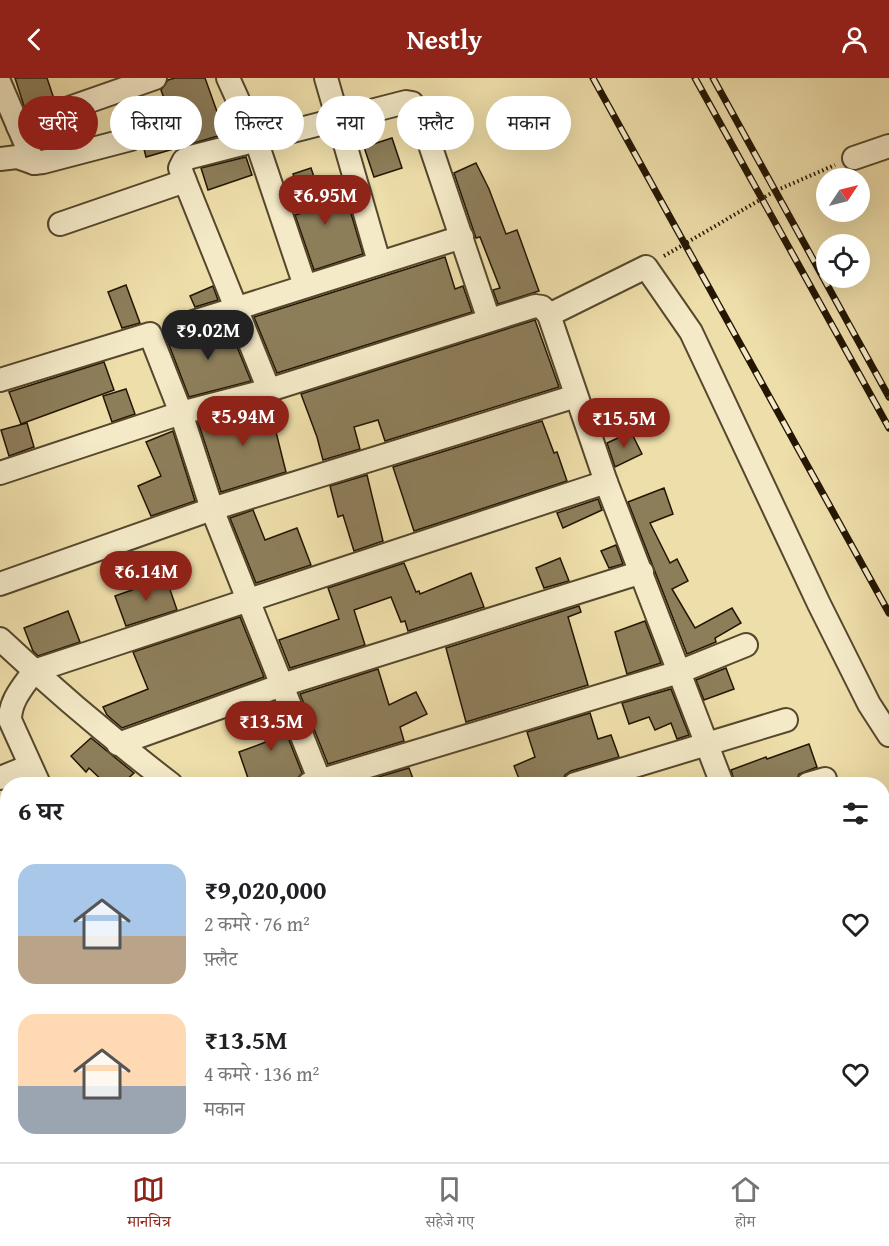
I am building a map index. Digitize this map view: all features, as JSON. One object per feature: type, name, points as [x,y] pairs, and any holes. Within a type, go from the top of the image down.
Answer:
[{"type":"street","points":[[98,98],[155,78]]},
{"type":"street","points":[[228,78],[236,96]]},
{"type":"street","points":[[326,78],[331,96]]},
{"type":"street","points":[[0,84],[18,126]]},
{"type":"street","points":[[385,108],[406,102],[412,103],[417,108],[489,320]]},
{"type":"street","points":[[0,159],[17,157],[33,163],[43,162],[110,144]]},
{"type":"street","points":[[854,158],[889,146]]},
{"type":"street","points":[[28,150],[33,163]]},
{"type":"street","points":[[220,150],[184,160],[180,168],[269,390]]},
{"type":"street","points":[[259,150],[305,285]]},
{"type":"street","points":[[347,150],[380,262]]},
{"type":"street","points":[[60,224],[185,181]]},
{"type":"street","points":[[187,324],[462,237]]},
{"type":"street","points":[[549,315],[646,267],[691,332],[819,604],[869,704],[889,735]]},
{"type":"street","points":[[0,473],[181,413],[269,390],[535,306],[542,307],[549,315],[606,482],[719,777]]},
{"type":"street","points":[[0,380],[150,334],[181,413],[212,508],[282,685],[315,777]]},
{"type":"street","points":[[0,584],[212,508],[576,396]]},
{"type":"street","points":[[34,775],[10,720],[10,709],[14,699],[34,671],[606,482]]},
{"type":"street","points":[[118,744],[282,685],[642,573]]},
{"type":"street","points":[[0,639],[118,744],[162,777]]},
{"type":"street","points":[[337,777],[679,672],[746,645]]},
{"type":"street","points":[[597,777],[786,720]]},
{"type":"street","points":[[2,771],[34,775]]},
{"type":"path","points":[[646,267],[775,191],[854,158]]},
{"type":"building","points":[[15,78],[47,78],[53,96],[21,96]]},
{"type":"building","points":[[205,78],[214,103],[214,137],[202,141],[202,96],[163,96],[161,90],[168,80]]},
{"type":"building","points":[[392,138],[402,168],[374,177],[365,150],[385,150],[385,140]]},
{"type":"building","points":[[144,150],[170,150],[146,157]]},
{"type":"building","points":[[246,157],[252,175],[208,190],[201,168]]},
{"type":"building","points":[[476,163],[489,189],[506,234],[517,230],[539,291],[498,304],[493,290],[500,288],[480,237],[476,238],[454,173]]},
{"type":"building","points":[[311,168],[324,207],[347,200],[363,254],[314,270],[295,215],[306,212],[293,174]]},
{"type":"building","points":[[445,257],[455,289],[463,286],[472,312],[277,373],[254,317]]},
{"type":"building","points":[[126,285],[140,323],[122,328],[108,292]]},
{"type":"building","points":[[213,286],[218,300],[195,307],[190,296]]},
{"type":"building","points":[[535,320],[559,387],[385,441],[378,420],[354,427],[360,449],[323,460],[301,394]]},
{"type":"building","points":[[228,325],[251,381],[189,397],[166,337],[177,333],[184,337],[191,337]]},
{"type":"building","points":[[104,362],[114,390],[21,424],[9,392]]},
{"type":"building","points":[[126,389],[135,414],[112,422],[103,396]]},
{"type":"building","points":[[269,404],[286,472],[221,492],[198,422]]},
{"type":"building","points":[[542,421],[554,453],[557,452],[567,481],[414,531],[393,467]]},
{"type":"building","points":[[27,423],[34,447],[9,456],[1,430]]},
{"type":"building","points":[[173,431],[195,501],[151,516],[138,486],[161,476],[146,442]]},
{"type":"building","points":[[631,432],[642,454],[615,467],[607,443]]},
{"type":"building","points":[[367,475],[383,541],[354,551],[343,515],[338,517],[330,486]]},
{"type":"building","points":[[664,488],[673,514],[650,523],[670,563],[677,559],[688,581],[672,589],[695,628],[732,608],[741,623],[715,638],[716,642],[687,654],[628,502]]},
{"type":"building","points":[[598,499],[602,510],[563,528],[557,513]]},
{"type":"building","points":[[253,510],[265,540],[297,528],[311,565],[256,583],[230,518]]},
{"type":"building","points":[[616,545],[623,564],[609,568],[601,551]]},
{"type":"building","points":[[560,558],[569,581],[544,588],[536,568]]},
{"type":"building","points":[[404,563],[416,592],[419,591],[420,594],[471,573],[484,607],[408,631],[405,621],[401,622],[391,597],[354,610],[365,645],[290,668],[279,640],[339,619],[328,588]]},
{"type":"building","points":[[166,578],[177,610],[126,626],[115,596]]},
{"type":"building","points":[[579,606],[581,612],[568,617],[588,685],[466,722],[446,648]]},
{"type":"building","points":[[68,611],[80,642],[38,656],[33,651],[24,628]]},
{"type":"building","points":[[240,617],[264,677],[122,728],[107,715],[103,707],[148,689],[133,652]]},
{"type":"building","points":[[645,621],[661,663],[627,674],[615,632]]},
{"type":"building","points":[[726,668],[734,689],[704,700],[696,680]]},
{"type":"building","points":[[378,669],[389,705],[416,692],[427,714],[400,727],[404,741],[328,764],[300,694]]},
{"type":"building","points":[[671,689],[689,735],[677,739],[671,723],[655,730],[649,717],[629,724],[622,703]]},
{"type":"building","points":[[274,702],[302,773],[299,777],[248,777],[239,752],[266,742],[253,710]]},
{"type":"building","points":[[590,713],[598,739],[611,735],[619,757],[571,771],[564,777],[518,777],[514,766],[535,757],[527,732]]},
{"type":"building","points":[[91,738],[134,773],[130,777],[99,777],[89,768],[86,772],[71,756]]},
{"type":"building","points":[[809,744],[817,767],[799,774],[798,777],[733,777],[731,770],[766,757],[767,759]]},
{"type":"building","points":[[409,768],[412,777],[378,777]]},
{"type":"railway","points":[[593,78],[889,613]]},
{"type":"railway","points":[[695,78],[889,428]]},
{"type":"railway","points":[[713,78],[889,397]]}]
